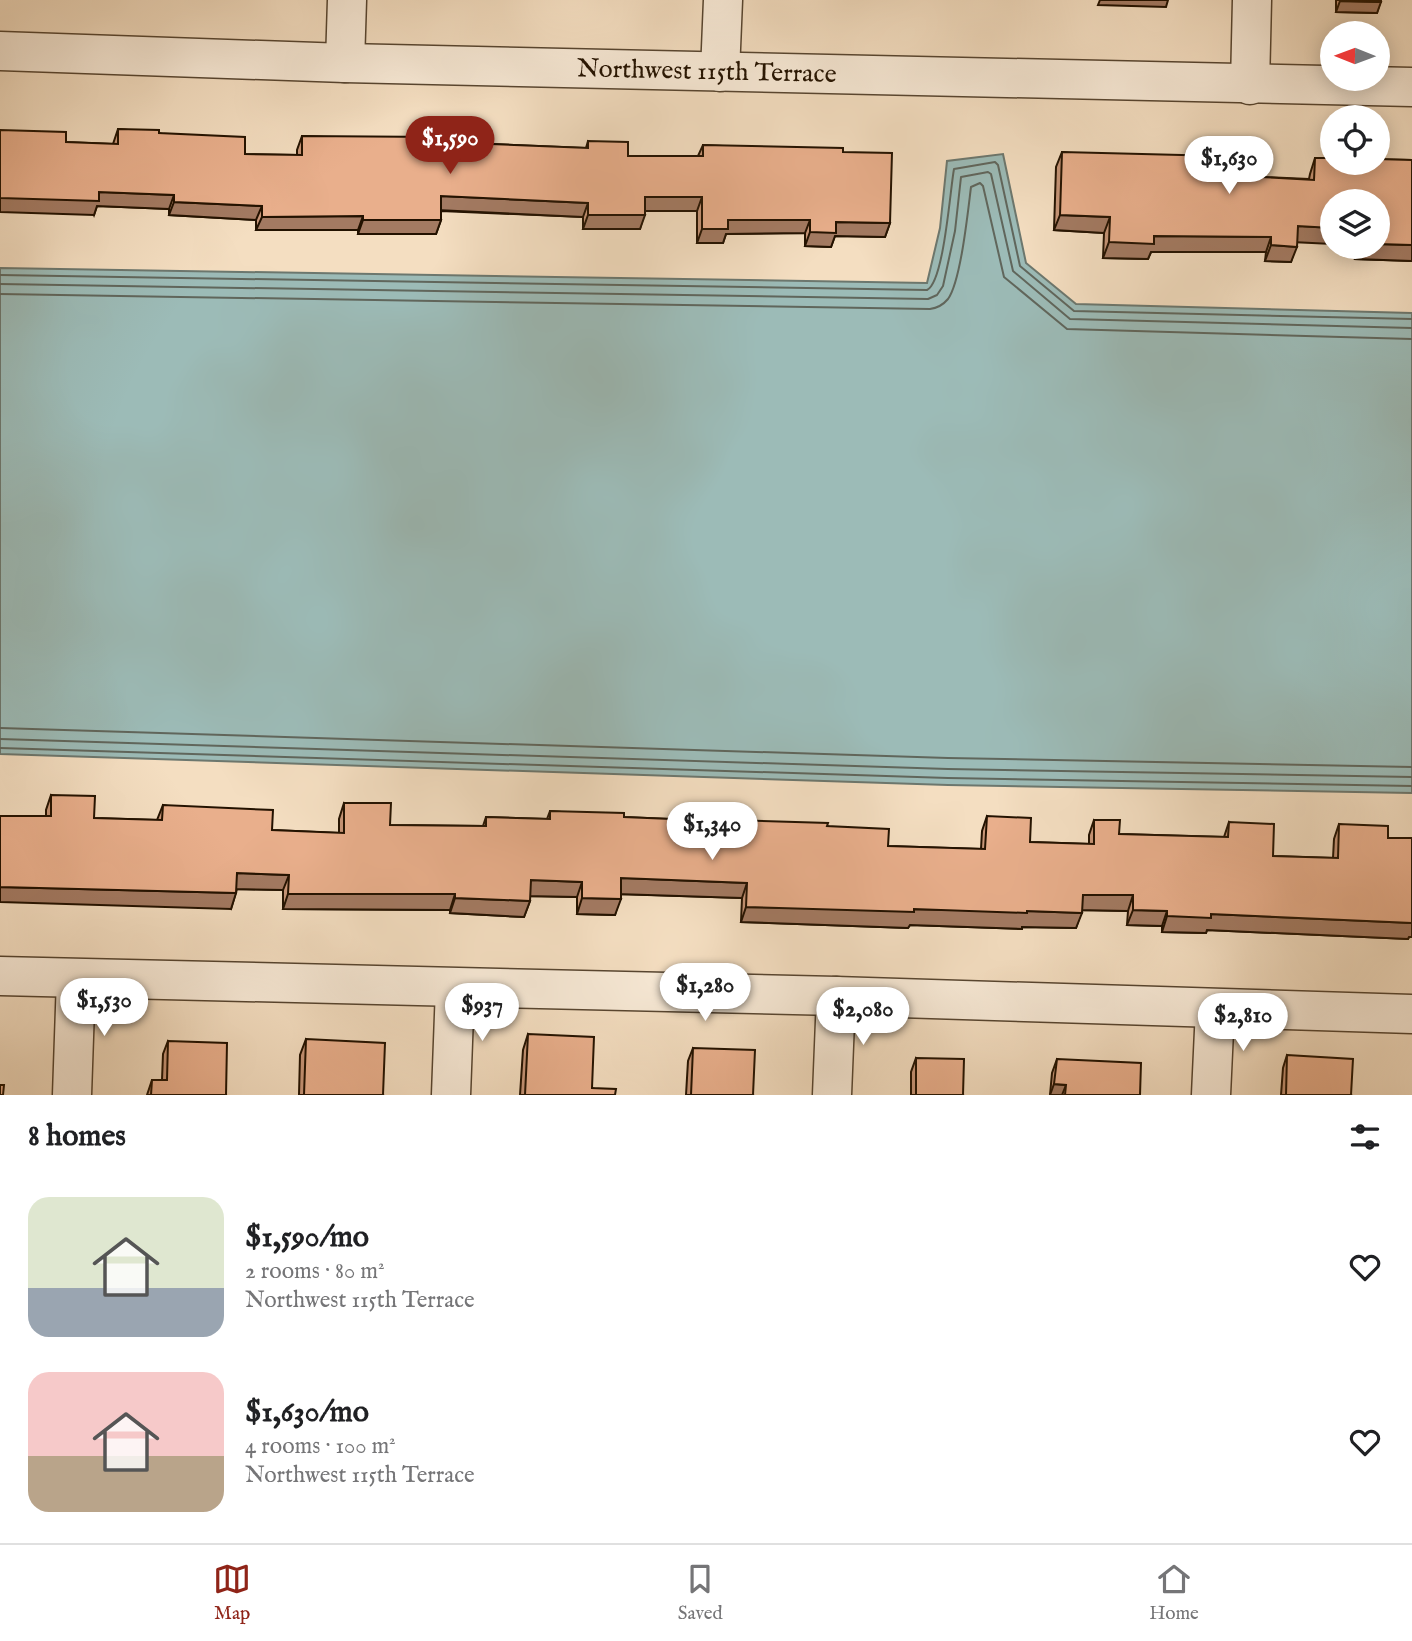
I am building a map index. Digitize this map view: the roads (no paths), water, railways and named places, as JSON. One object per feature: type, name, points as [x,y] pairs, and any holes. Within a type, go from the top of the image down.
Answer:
[{"type":"street","points":[[345,63],[347,0]]},
{"type":"street","points":[[720,72],[723,0]]},
{"type":"street","points":[[1250,85],[1252,0]]},
{"type":"street","name":"Northwest 115th Terrace","points":[[0,51],[345,63],[1412,87]]},
{"type":"street","points":[[0,976],[836,996],[1412,1014]]},
{"type":"street","points":[[72,1095],[76,979]]},
{"type":"street","points":[[450,1095],[455,988]]},
{"type":"street","points":[[832,1095],[836,996]]},
{"type":"street","points":[[1211,1095],[1215,1009]]},
{"type":"water","points":[[1003,154],[1026,263],[1076,304],[1412,313],[1412,793],[948,785],[0,754],[0,268],[927,283],[940,228],[947,161]]}]
